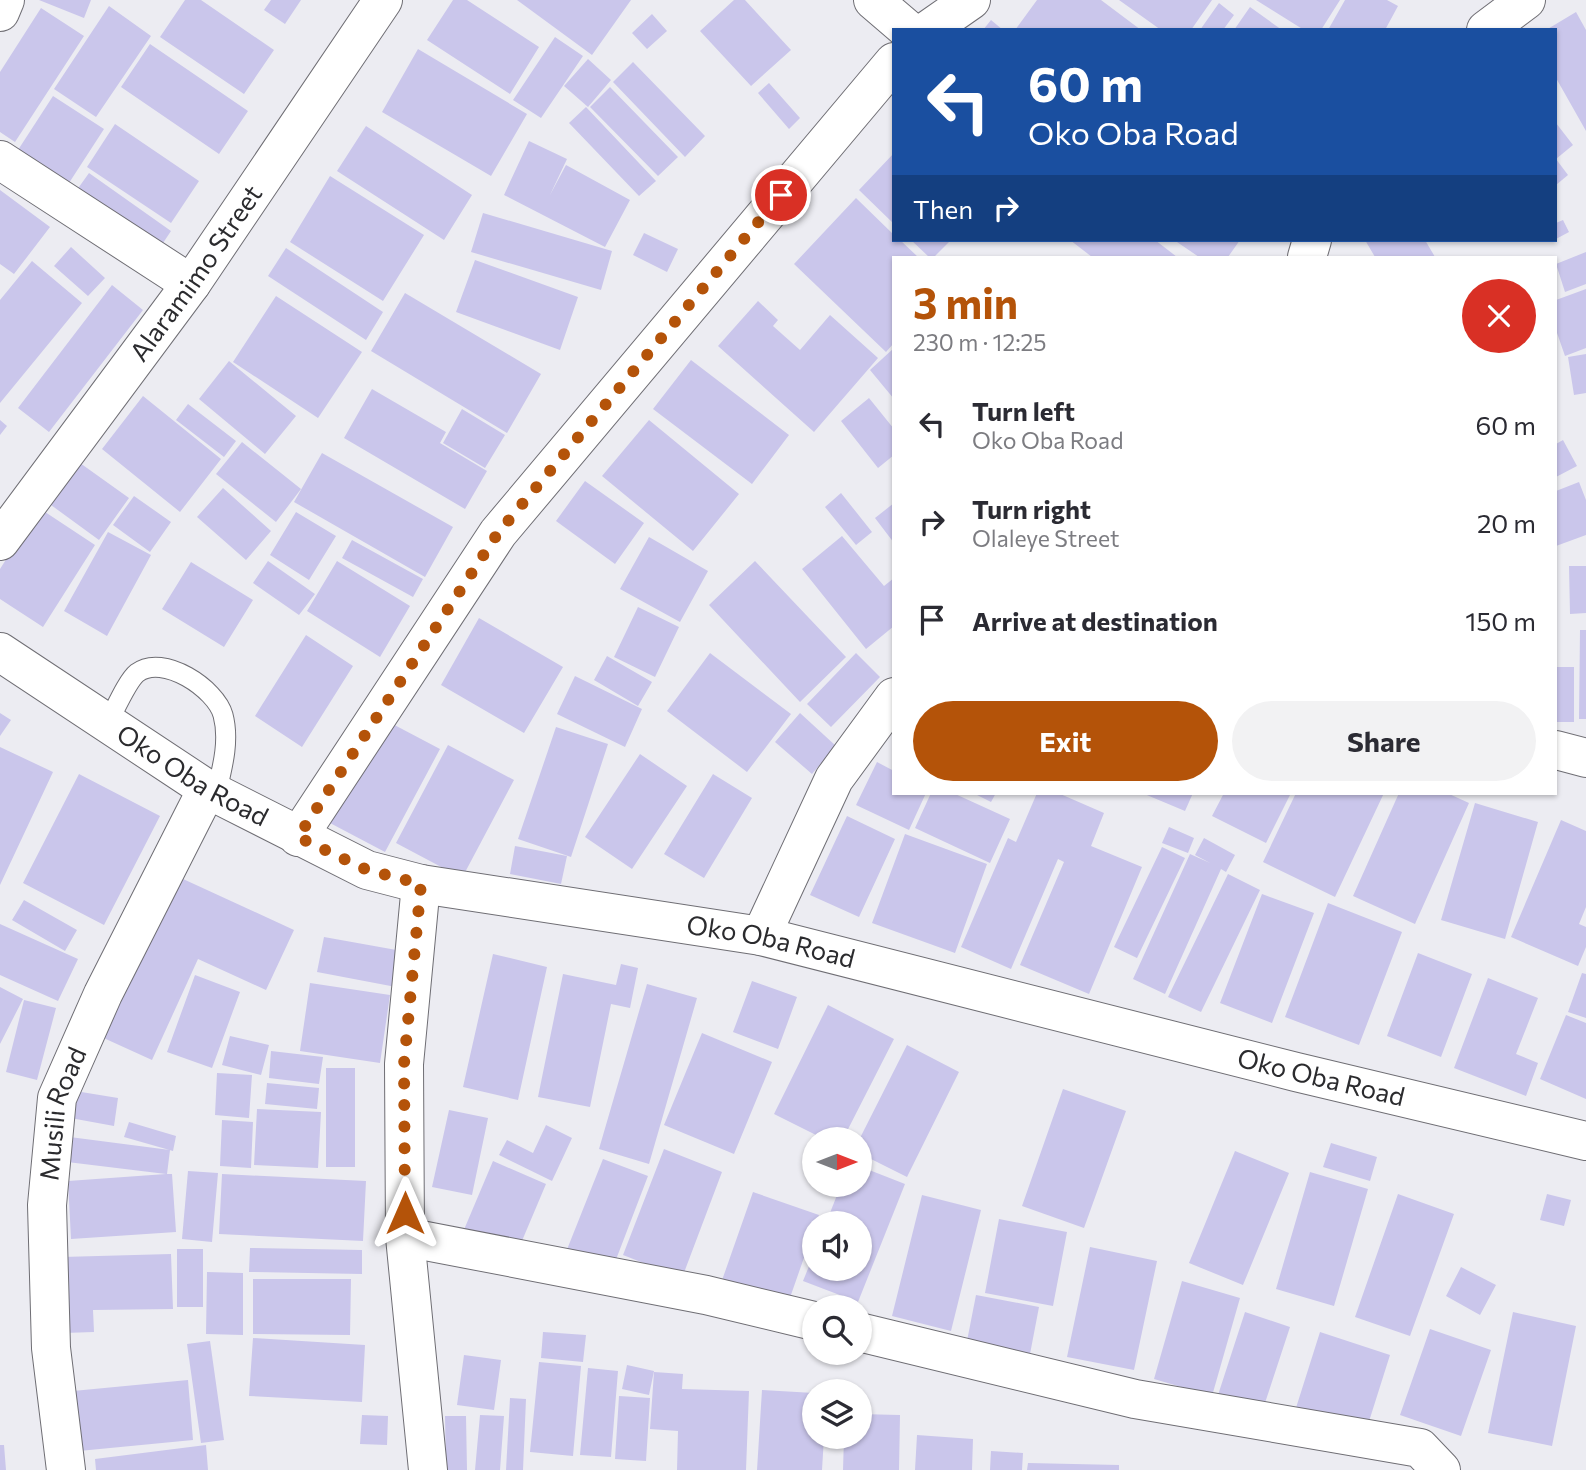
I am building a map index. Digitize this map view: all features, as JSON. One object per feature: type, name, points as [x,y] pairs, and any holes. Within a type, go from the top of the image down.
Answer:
[{"type":"street","points":[[0,12],[5,0]]},
{"type":"street","name":"Alaramimo Street","points":[[0,541],[191,284],[383,0]]},
{"type":"street","points":[[873,0],[906,28]]},
{"type":"street","points":[[931,28],[971,0]]},
{"type":"street","points":[[1489,28],[1526,0]]},
{"type":"street","points":[[298,837],[498,533],[892,64]]},
{"type":"street","points":[[0,160],[191,284]]},
{"type":"street","name":"Oko Oba Road","points":[[0,652],[211,792],[367,870],[421,884],[761,936],[1296,1072],[1586,1141]]},
{"type":"street","points":[[761,936],[834,779],[892,700]]},
{"type":"street","points":[[1557,750],[1586,758]]},
{"type":"street","name":"Musili Road","points":[[66,1470],[51,1348],[47,1205],[57,1098],[103,994],[211,792]]},
{"type":"street","points":[[421,884],[404,1064],[405,1237],[428,1470]]},
{"type":"street","points":[[405,1237],[706,1295],[802,1318]]},
{"type":"street","points":[[872,1335],[1135,1399],[1420,1448],[1441,1470]]},
{"type":"lane","points":[[107,724],[137,674],[157,666],[173,668],[219,702],[224,718],[225,755],[211,792]]},
{"type":"building","points":[[39,0],[91,0],[84,18]]},
{"type":"building","points":[[185,0],[201,0],[274,50],[244,94],[160,37]]},
{"type":"building","points":[[271,0],[301,0],[285,24],[264,10]]},
{"type":"building","points":[[453,0],[467,0],[539,47],[510,94],[427,40]]},
{"type":"building","points":[[517,0],[631,0],[592,55]]},
{"type":"building","points":[[734,0],[745,0],[791,50],[751,86],[700,31]]},
{"type":"building","points":[[1037,0],[1101,0],[1138,28],[1016,28]]},
{"type":"building","points":[[1119,0],[1212,0],[1192,28],[1158,28]]},
{"type":"building","points":[[1256,0],[1340,0],[1322,28],[1301,28]]},
{"type":"building","points":[[1345,0],[1387,0],[1398,6],[1386,28],[1329,28]]},
{"type":"building","points":[[1219,3],[1234,15],[1224,28],[1201,28]]},
{"type":"building","points":[[109,6],[151,36],[96,117],[54,89]]},
{"type":"building","points":[[1250,7],[1279,28],[1235,28]]},
{"type":"building","points":[[41,8],[84,36],[15,142],[0,132],[0,72]]},
{"type":"building","points":[[1576,12],[1586,30],[1586,131],[1557,80],[1557,28],[1549,28]]},
{"type":"building","points":[[652,14],[667,31],[647,49],[632,33]]},
{"type":"building","points":[[991,20],[1001,28],[985,28]]},
{"type":"building","points":[[555,37],[583,56],[541,118],[513,100]]},
{"type":"building","points":[[150,44],[248,111],[219,154],[121,87]]},
{"type":"building","points":[[418,49],[527,114],[491,176],[382,112]]},
{"type":"building","points":[[588,59],[611,80],[588,107],[564,86]]},
{"type":"building","points":[[633,62],[705,136],[685,157],[613,82]]},
{"type":"building","points":[[769,83],[800,118],[789,129],[758,93]]},
{"type":"building","points":[[610,87],[678,157],[658,176],[590,107]]},
{"type":"building","points":[[53,96],[104,129],[69,183],[18,150]]},
{"type":"building","points":[[586,107],[656,181],[639,196],[569,123]]},
{"type":"building","points":[[115,124],[199,181],[171,223],[87,167]]},
{"type":"building","points":[[1557,124],[1573,145],[1557,158]]},
{"type":"building","points":[[366,126],[472,195],[444,240],[337,171]]},
{"type":"building","points":[[529,141],[567,159],[550,195],[566,165],[630,200],[605,247],[504,195]]},
{"type":"building","points":[[892,155],[892,222],[859,190]]},
{"type":"building","points":[[1557,160],[1568,175],[1557,184]]},
{"type":"building","points":[[89,173],[171,231],[157,252],[74,194]]},
{"type":"building","points":[[330,176],[424,235],[383,301],[290,242]]},
{"type":"building","points":[[0,190],[50,227],[14,274],[0,264]]},
{"type":"building","points":[[856,198],[892,233],[892,242],[902,242],[917,256],[892,256],[892,345],[886,352],[794,264]]},
{"type":"building","points":[[483,213],[612,251],[601,290],[471,252]]},
{"type":"building","points":[[1563,220],[1569,232],[1557,238],[1557,223]]},
{"type":"building","points":[[644,233],[678,249],[667,272],[633,255]]},
{"type":"building","points":[[913,242],[949,242],[935,256],[928,256]]},
{"type":"building","points":[[1073,242],[1158,242],[1176,256],[1091,256]]},
{"type":"building","points":[[1177,242],[1239,242],[1229,256],[1198,256]]},
{"type":"building","points":[[1366,242],[1426,242],[1434,256],[1374,256]]},
{"type":"building","points":[[71,247],[105,278],[88,296],[54,266]]},
{"type":"building","points":[[286,248],[383,312],[366,340],[268,276]]},
{"type":"building","points":[[1586,252],[1586,284],[1565,292],[1557,264]]},
{"type":"building","points":[[475,260],[578,297],[560,350],[456,312]]},
{"type":"building","points":[[32,261],[82,303],[0,403],[0,300]]},
{"type":"building","points":[[112,285],[143,310],[49,432],[18,408]]},
{"type":"building","points":[[1586,289],[1586,348],[1565,356],[1557,333],[1557,300]]},
{"type":"building","points":[[405,293],[541,374],[507,433],[371,351]]},
{"type":"building","points":[[276,296],[362,352],[318,418],[233,362]]},
{"type":"building","points":[[758,301],[778,320],[773,326],[800,350],[830,315],[878,358],[814,432],[718,346]]},
{"type":"building","points":[[892,350],[892,397],[870,370]]},
{"type":"building","points":[[1586,354],[1586,393],[1574,395],[1568,357]]},
{"type":"building","points":[[691,360],[789,435],[752,484],[653,409]]},
{"type":"building","points":[[229,361],[296,416],[265,454],[199,399]]},
{"type":"building","points":[[372,389],[446,432],[440,443],[487,471],[465,509],[344,438]]},
{"type":"building","points":[[143,396],[221,459],[180,512],[102,449]]},
{"type":"building","points":[[869,398],[892,427],[892,457],[878,468],[841,421]]},
{"type":"building","points":[[188,404],[236,441],[224,457],[176,420]]},
{"type":"building","points":[[462,409],[505,435],[485,468],[443,443]]},
{"type":"building","points":[[0,420],[7,426],[0,435]]},
{"type":"building","points":[[649,420],[739,494],[693,551],[602,476]]},
{"type":"building","points":[[1563,440],[1577,466],[1557,476],[1557,443]]},
{"type":"building","points":[[242,442],[301,489],[276,522],[216,474]]},
{"type":"building","points":[[322,453],[453,527],[425,577],[294,502]]},
{"type":"building","points":[[80,463],[129,498],[99,540],[51,505]]},
{"type":"building","points":[[585,481],[644,523],[615,564],[556,521]]},
{"type":"building","points":[[1579,482],[1586,500],[1586,535],[1557,546],[1557,491]]},
{"type":"building","points":[[223,488],[271,531],[246,560],[197,517]]},
{"type":"building","points":[[841,493],[872,532],[856,545],[825,507]]},
{"type":"building","points":[[134,496],[171,522],[150,552],[113,525]]},
{"type":"building","points":[[892,505],[892,540],[875,518]]},
{"type":"building","points":[[39,508],[95,545],[43,627],[0,599],[0,569]]},
{"type":"building","points":[[296,512],[336,536],[309,580],[270,555]]},
{"type":"building","points":[[108,532],[151,555],[107,636],[64,611]]},
{"type":"building","points":[[842,536],[884,586],[892,580],[892,628],[866,649],[802,569]]},
{"type":"building","points":[[649,537],[708,571],[680,622],[620,589]]},
{"type":"building","points":[[352,540],[423,579],[413,597],[342,558]]},
{"type":"building","points":[[268,561],[315,594],[299,615],[253,583]]},
{"type":"building","points":[[337,561],[410,606],[380,657],[307,611]]},
{"type":"building","points":[[755,561],[846,657],[800,702],[709,605]]},
{"type":"building","points":[[191,562],[253,600],[224,647],[162,609]]},
{"type":"building","points":[[1569,566],[1586,566],[1586,613],[1570,614]]},
{"type":"building","points":[[638,607],[679,627],[655,677],[614,657]]},
{"type":"building","points":[[479,618],[563,667],[524,733],[441,685]]},
{"type":"building","points":[[1580,630],[1586,630],[1586,719],[1579,719]]},
{"type":"building","points":[[306,635],[353,666],[302,747],[255,716]]},
{"type":"building","points":[[710,653],[791,714],[747,772],[667,711]]},
{"type":"building","points":[[856,653],[880,677],[831,727],[807,704]]},
{"type":"building","points":[[607,656],[652,682],[638,706],[594,680]]},
{"type":"building","points":[[1557,667],[1574,667],[1574,722],[1557,722]]},
{"type":"building","points":[[575,676],[642,709],[625,747],[557,714]]},
{"type":"building","points":[[0,713],[11,720],[0,736]]},
{"type":"building","points":[[800,713],[836,746],[812,774],[775,742]]},
{"type":"building","points":[[385,720],[440,749],[385,852],[330,823]]},
{"type":"building","points":[[556,727],[608,744],[571,857],[518,839]]},
{"type":"building","points":[[448,745],[514,780],[462,878],[396,843]]},
{"type":"building","points":[[0,747],[53,772],[0,885]]},
{"type":"building","points":[[640,754],[687,786],[632,869],[585,837]]},
{"type":"building","points":[[877,762],[892,770],[892,795],[925,795],[909,830],[856,805]]},
{"type":"building","points":[[79,774],[160,816],[104,925],[23,883]]},
{"type":"building","points":[[713,774],[752,798],[704,878],[664,854]]},
{"type":"building","points":[[930,795],[957,795],[1010,819],[990,863],[915,828]]},
{"type":"building","points":[[977,795],[995,795],[991,802]]},
{"type":"building","points":[[1036,795],[1063,795],[1104,813],[1091,846],[1142,867],[1089,994],[1020,965],[1064,862],[1058,859],[1011,969],[961,947],[1008,838],[1016,842]]},
{"type":"building","points":[[1147,795],[1192,795],[1185,811]]},
{"type":"building","points":[[1223,795],[1290,795],[1266,843],[1212,816]]},
{"type":"building","points":[[1295,795],[1383,795],[1335,897],[1263,862]]},
{"type":"building","points":[[1398,795],[1451,795],[1469,803],[1415,924],[1353,896]]},
{"type":"building","points":[[1475,803],[1538,822],[1505,939],[1441,920]]},
{"type":"building","points":[[847,816],[895,839],[859,917],[810,895]]},
{"type":"building","points":[[1561,820],[1586,831],[1586,907],[1579,924],[1586,927],[1586,947],[1578,966],[1511,937]]},
{"type":"building","points":[[1169,827],[1194,838],[1188,853],[1162,843]]},
{"type":"building","points":[[905,834],[987,864],[955,953],[872,923]]},
{"type":"building","points":[[1204,838],[1235,855],[1226,872],[1221,869],[1165,994],[1133,979],[1190,854],[1210,863],[1195,855]]},
{"type":"building","points":[[515,846],[567,856],[561,884],[510,874]]},
{"type":"building","points":[[1162,847],[1185,858],[1137,958],[1114,947]]},
{"type":"building","points":[[170,873],[294,930],[266,990],[198,959],[152,1060],[97,1035]]},
{"type":"building","points":[[1228,874],[1260,890],[1201,1012],[1168,997]]},
{"type":"building","points":[[1262,894],[1314,913],[1272,1023],[1220,1003]]},
{"type":"building","points":[[24,900],[77,930],[65,951],[12,920]]},
{"type":"building","points":[[1328,903],[1402,932],[1359,1045],[1285,1017]]},
{"type":"building","points":[[0,924],[78,959],[58,1001],[0,975]]},
{"type":"building","points":[[324,937],[402,951],[396,987],[317,972]]},
{"type":"building","points":[[1418,953],[1472,974],[1441,1057],[1387,1036]]},
{"type":"building","points":[[493,954],[547,967],[518,1100],[463,1087]]},
{"type":"building","points":[[621,964],[638,968],[630,1008],[611,1004],[590,1107],[538,1097],[563,974],[616,985]]},
{"type":"building","points":[[1582,973],[1586,974],[1586,1018],[1568,1012]]},
{"type":"building","points":[[195,975],[240,992],[212,1068],[167,1052]]},
{"type":"building","points":[[1488,978],[1538,998],[1516,1054],[1538,1063],[1526,1096],[1454,1068]]},
{"type":"building","points":[[752,981],[797,997],[778,1049],[733,1032]]},
{"type":"building","points":[[310,983],[390,995],[380,1063],[300,1051]]},
{"type":"building","points":[[647,984],[697,998],[649,1164],[599,1149]]},
{"type":"building","points":[[0,987],[23,999],[0,1044]]},
{"type":"building","points":[[24,1000],[56,1008],[37,1080],[6,1072]]},
{"type":"building","points":[[828,1005],[894,1039],[849,1127],[802,1128],[774,1114]]},
{"type":"building","points":[[1566,1015],[1586,1023],[1586,1099],[1540,1079]]},
{"type":"building","points":[[702,1033],[772,1062],[734,1154],[664,1125]]},
{"type":"building","points":[[230,1036],[269,1045],[261,1075],[222,1065]]},
{"type":"building","points":[[907,1045],[959,1072],[907,1177],[872,1160],[872,1127],[866,1127]]},
{"type":"building","points":[[271,1051],[323,1057],[319,1084],[269,1078]]},
{"type":"building","points":[[326,1068],[355,1068],[355,1167],[326,1167]]},
{"type":"building","points":[[217,1073],[252,1075],[249,1118],[215,1115]]},
{"type":"building","points":[[267,1083],[319,1088],[317,1109],[265,1104]]},
{"type":"building","points":[[1063,1089],[1126,1111],[1084,1228],[1022,1206]]},
{"type":"building","points":[[69,1090],[118,1098],[114,1126],[65,1117]]},
{"type":"building","points":[[257,1109],[321,1112],[318,1168],[254,1165]]},
{"type":"building","points":[[449,1110],[488,1118],[472,1195],[432,1187]]},
{"type":"building","points":[[222,1120],[253,1122],[251,1168],[220,1166]]},
{"type":"building","points":[[129,1122],[176,1136],[173,1151],[124,1137]]},
{"type":"building","points":[[546,1125],[572,1138],[552,1181],[499,1155],[507,1140],[533,1153]]},
{"type":"building","points":[[62,1136],[170,1150],[167,1174],[172,1174],[176,1232],[71,1239],[68,1181],[166,1174],[59,1161]]},
{"type":"building","points":[[1331,1143],[1377,1157],[1370,1181],[1323,1167]]},
{"type":"building","points":[[664,1149],[722,1172],[682,1278],[623,1255]]},
{"type":"building","points":[[1235,1151],[1289,1173],[1243,1285],[1189,1263]]},
{"type":"building","points":[[603,1159],[648,1176],[612,1270],[566,1252]]},
{"type":"building","points":[[493,1161],[546,1184],[516,1255],[463,1232]]},
{"type":"building","points":[[188,1171],[218,1173],[212,1242],[182,1239]]},
{"type":"building","points":[[872,1171],[905,1184],[872,1267],[872,1211],[831,1211],[836,1197],[872,1197]]},
{"type":"building","points":[[1310,1172],[1368,1189],[1334,1306],[1276,1289]]},
{"type":"building","points":[[222,1174],[366,1181],[363,1241],[219,1234]]},
{"type":"building","points":[[753,1192],[808,1211],[802,1211],[802,1263],[786,1309],[720,1286]]},
{"type":"building","points":[[1398,1194],[1454,1214],[1410,1336],[1355,1317]]},
{"type":"building","points":[[1547,1194],[1571,1200],[1564,1226],[1540,1220]]},
{"type":"building","points":[[922,1195],[981,1210],[951,1331],[892,1316]]},
{"type":"building","points":[[999,1219],[1067,1232],[1053,1306],[985,1293]]},
{"type":"building","points":[[1090,1247],[1157,1261],[1134,1370],[1067,1357]]},
{"type":"building","points":[[250,1248],[362,1250],[362,1274],[249,1272]]},
{"type":"building","points":[[177,1249],[203,1249],[203,1307],[177,1307]]},
{"type":"building","points":[[171,1254],[173,1309],[93,1310],[94,1332],[64,1333],[62,1257]]},
{"type":"building","points":[[1461,1267],[1496,1285],[1480,1315],[1446,1296]]},
{"type":"building","points":[[207,1272],[243,1273],[243,1335],[206,1334]]},
{"type":"building","points":[[253,1279],[351,1279],[350,1335],[253,1334]]},
{"type":"building","points":[[803,1281],[866,1281],[861,1295],[840,1295]]},
{"type":"building","points":[[1182,1281],[1240,1298],[1212,1396],[1154,1379]]},
{"type":"building","points":[[976,1295],[1039,1307],[1030,1354],[967,1341]]},
{"type":"building","points":[[1245,1312],[1290,1327],[1263,1409],[1218,1395]]},
{"type":"building","points":[[1513,1312],[1576,1326],[1552,1446],[1488,1433]]},
{"type":"building","points":[[1430,1329],[1491,1350],[1461,1436],[1400,1415]]},
{"type":"building","points":[[543,1332],[586,1335],[583,1362],[541,1358]]},
{"type":"building","points":[[1320,1332],[1390,1355],[1365,1434],[1295,1411]]},
{"type":"building","points":[[253,1338],[365,1345],[362,1402],[249,1396]]},
{"type":"building","points":[[210,1341],[224,1440],[201,1443],[187,1344]]},
{"type":"building","points":[[464,1355],[501,1360],[494,1410],[457,1405]]},
{"type":"building","points":[[539,1362],[581,1366],[573,1456],[530,1452]]},
{"type":"building","points":[[627,1365],[654,1371],[649,1395],[622,1389]]},
{"type":"building","points":[[588,1368],[618,1371],[611,1457],[580,1455]]},
{"type":"building","points":[[654,1372],[683,1374],[682,1389],[749,1391],[746,1470],[677,1470],[678,1431],[650,1429]]},
{"type":"building","points":[[188,1380],[193,1440],[79,1451],[73,1391]]},
{"type":"building","points":[[762,1390],[802,1392],[802,1449],[823,1449],[822,1470],[757,1470]]},
{"type":"building","points":[[619,1396],[650,1398],[646,1461],[615,1459]]},
{"type":"building","points":[[510,1398],[526,1399],[523,1470],[506,1470]]},
{"type":"building","points":[[872,1414],[900,1415],[899,1470],[843,1470],[844,1449],[872,1449]]},
{"type":"building","points":[[362,1415],[388,1416],[387,1445],[360,1444]]},
{"type":"building","points":[[480,1415],[504,1416],[500,1470],[475,1470]]},
{"type":"building","points":[[445,1416],[466,1416],[467,1470],[446,1470]]},
{"type":"building","points":[[917,1435],[973,1439],[972,1470],[915,1470]]},
{"type":"building","points":[[0,1445],[4,1445],[6,1470],[0,1470]]},
{"type":"building","points":[[206,1445],[208,1470],[96,1470],[95,1459]]},
{"type":"building","points":[[991,1451],[1023,1453],[1022,1470],[990,1470]]},
{"type":"building","points":[[1028,1463],[1119,1465],[1119,1470],[1027,1470]]},
{"type":"route","points":[[405,1213],[404,1064],[421,884],[367,870],[298,837],[498,533],[781,195]]}]
